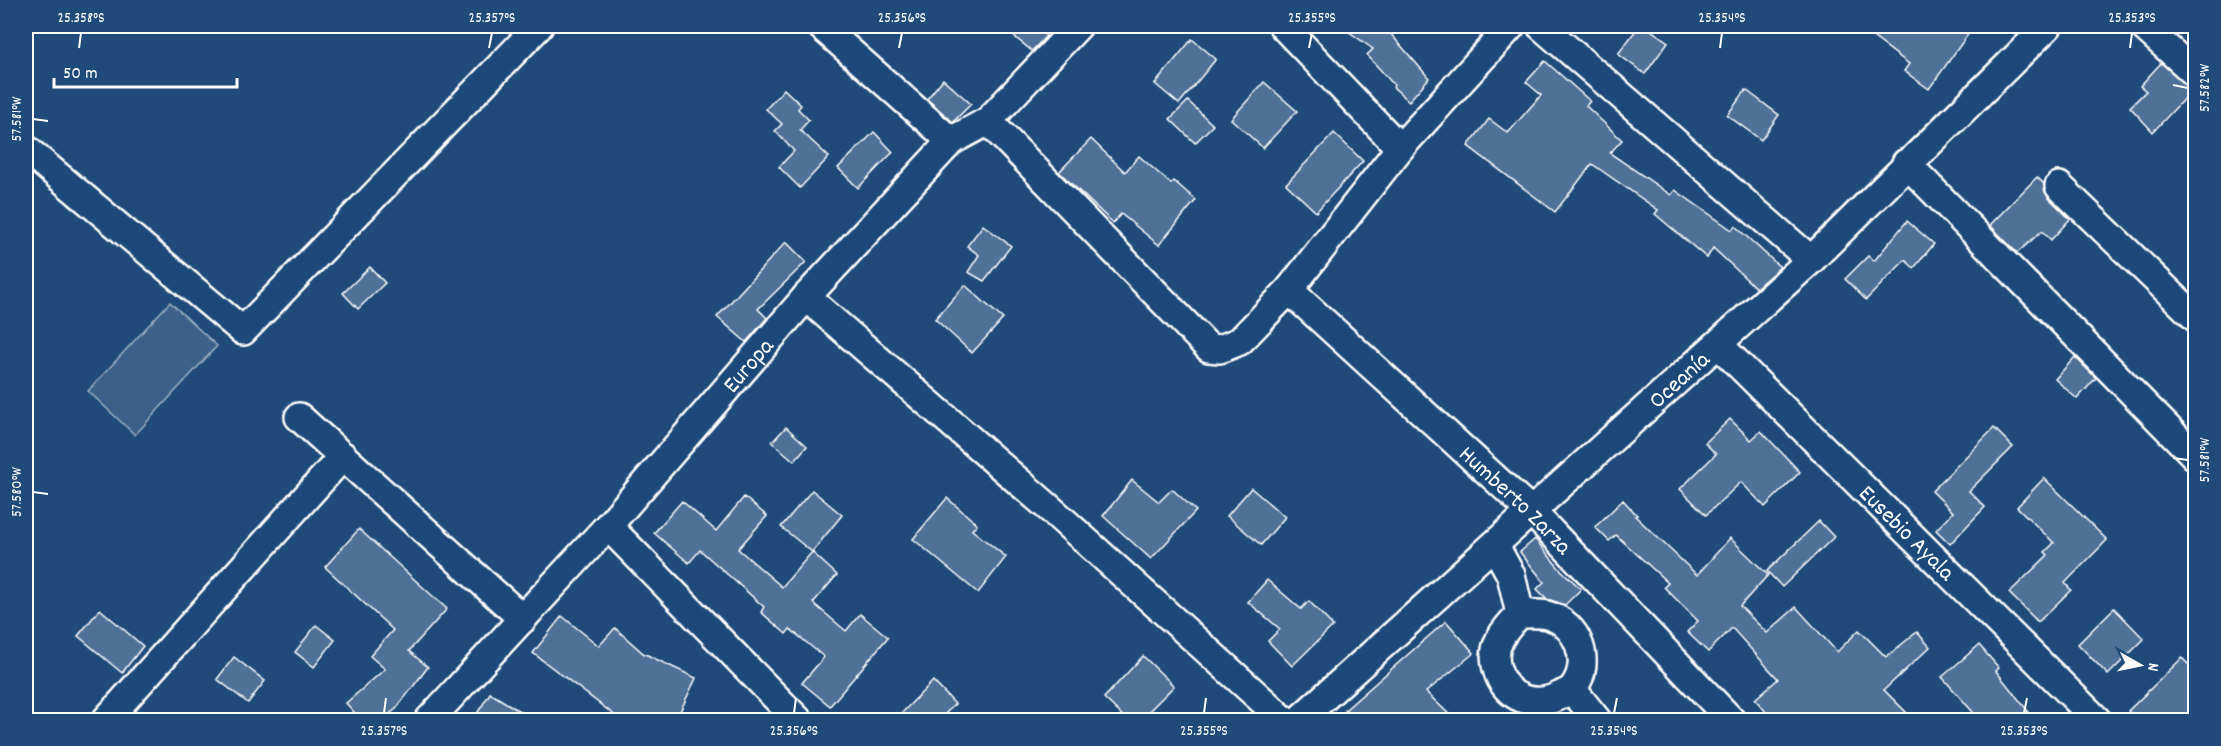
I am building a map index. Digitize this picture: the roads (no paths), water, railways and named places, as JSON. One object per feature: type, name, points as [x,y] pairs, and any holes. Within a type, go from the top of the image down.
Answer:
[{"type":"street","points":[[26,149],[243,331],[539,26]]},
{"type":"street","points":[[821,26],[951,141]]},
{"type":"street","name":"Europa","points":[[429,720],[608,526],[806,297],[951,141],[988,121],[1078,26]]},
{"type":"street","points":[[1283,26],[1400,148]]},
{"type":"street","points":[[988,121],[1209,348],[1220,350],[1240,341],[1290,290],[1400,148],[1511,26]]},
{"type":"street","points":[[1541,26],[1811,260]]},
{"type":"street","name":"Oceanía","points":[[1299,720],[1811,260],[1906,163],[2048,26]]},
{"type":"street","points":[[2142,26],[2196,74]]},
{"type":"street","points":[[1906,163],[2196,457]]},
{"type":"street","points":[[2060,186],[2196,318]]},
{"type":"street","name":"Humberto Zarza","points":[[1290,290],[1532,512],[1731,720]]},
{"type":"street","points":[[806,297],[1055,513],[1284,720]]},
{"type":"street","name":"Eusebio Ayala","points":[[1718,344],[2097,720]]},
{"type":"street","points":[[299,417],[523,619]]},
{"type":"street","points":[[106,720],[343,456]]},
{"type":"street","points":[[608,526],[798,720]]},
{"type":"street","points":[[1495,546],[1511,575],[1520,614]]},
{"type":"street","points":[[1520,614],[1547,615],[1565,623],[1578,638],[1582,657],[1579,676],[1572,689],[1549,702],[1529,702],[1511,694],[1499,679],[1494,660],[1498,640],[1520,614]]},
{"type":"street","points":[[1572,689],[1597,720]]}]
